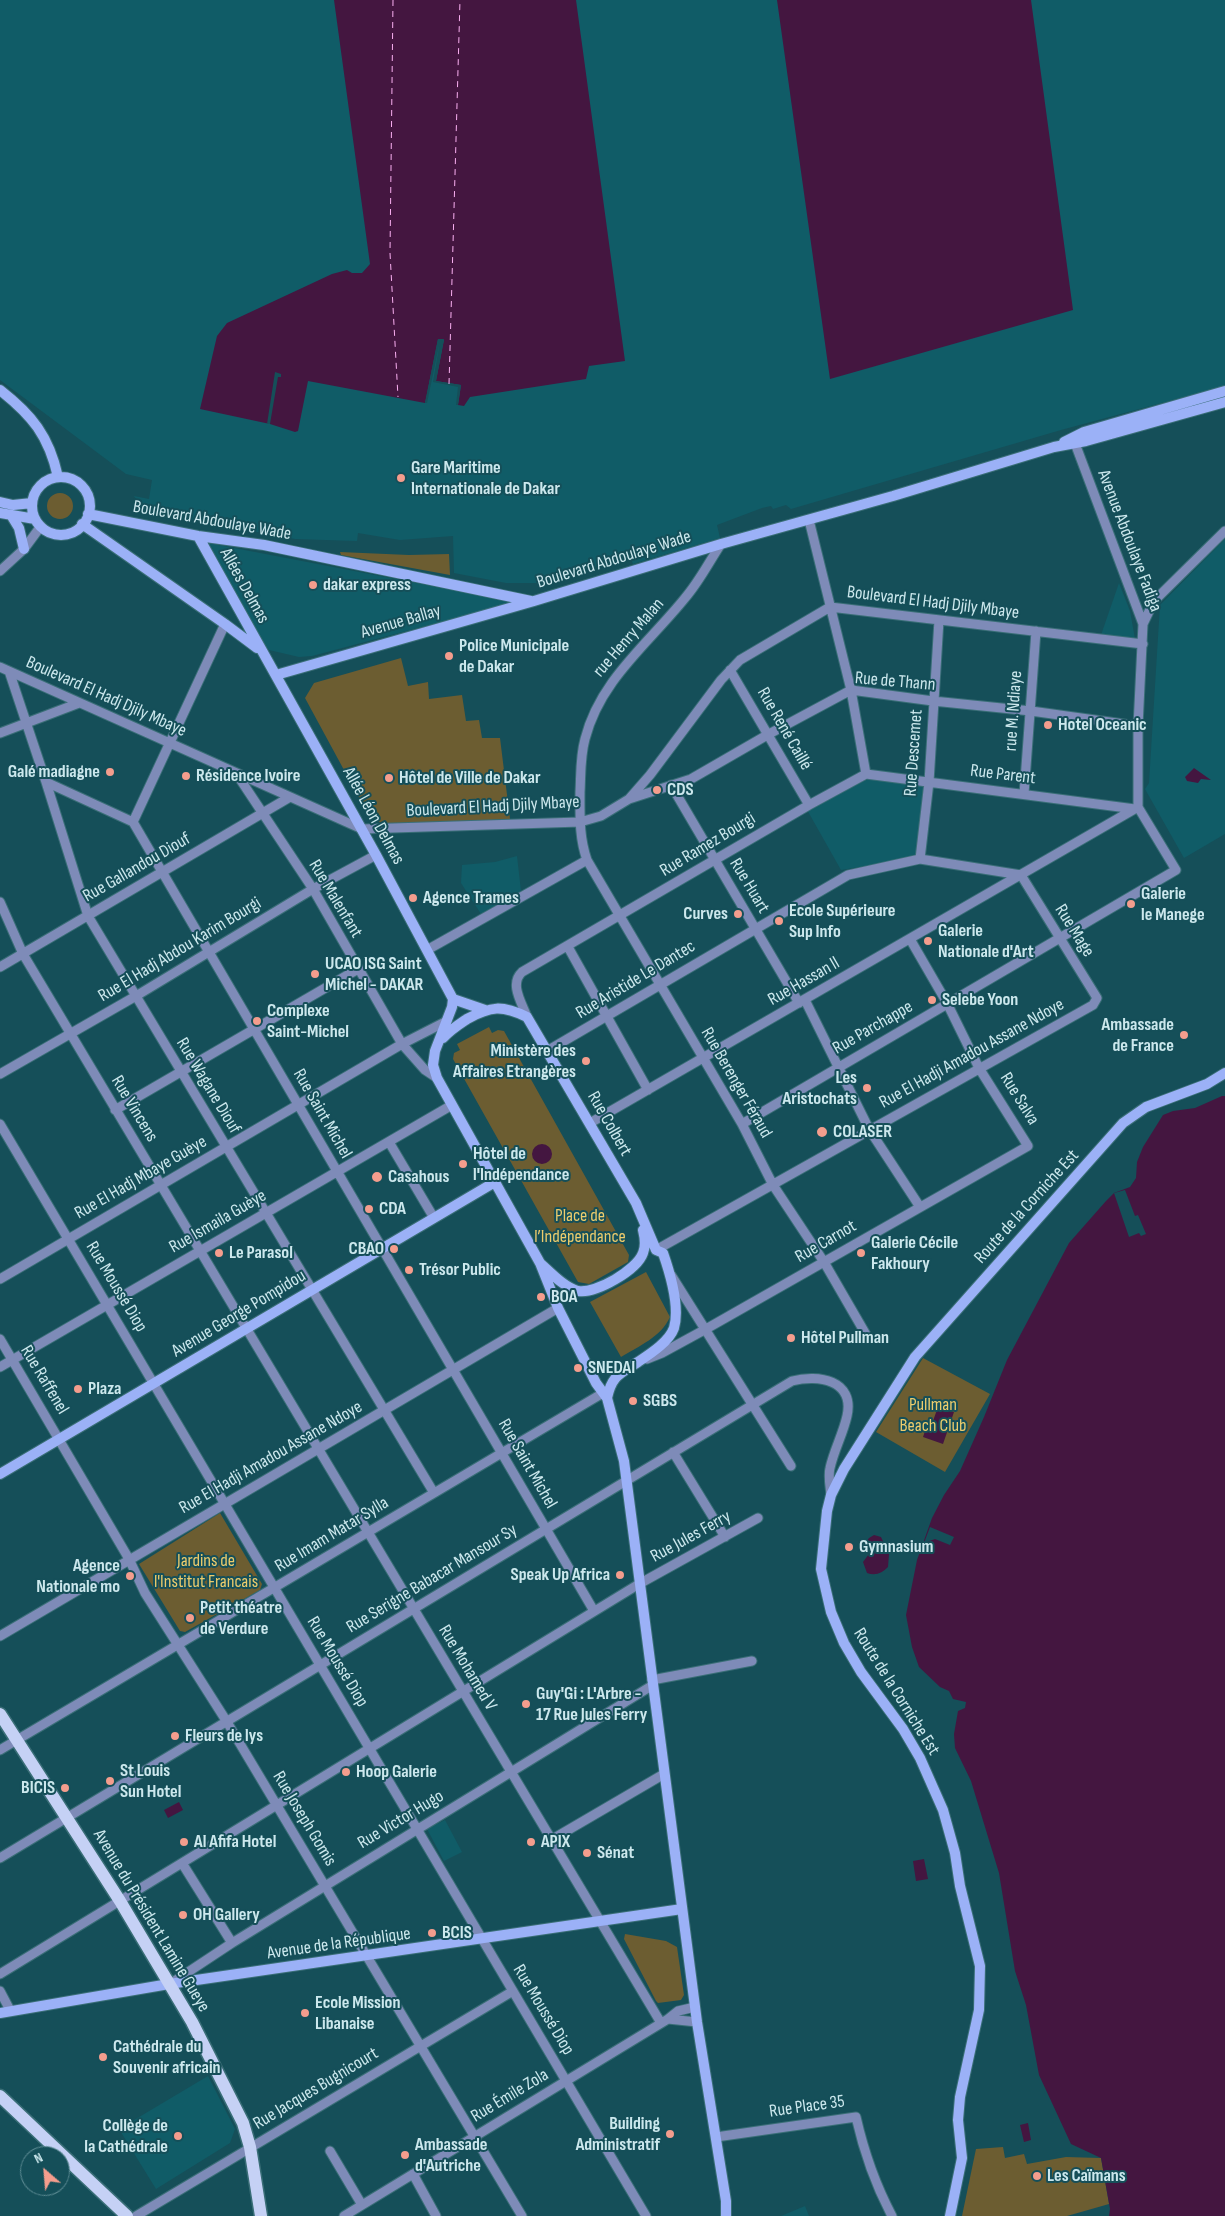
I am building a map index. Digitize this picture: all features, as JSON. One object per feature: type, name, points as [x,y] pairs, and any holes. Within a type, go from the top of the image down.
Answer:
[{"type":"main road","name":"Avenue du Président Lamine Gueye","points":[[0,1714],[120,1901],[192,2022],[243,2123],[250,2147],[260,2216]]},
{"type":"main road","points":[[0,2096],[127,2216]]},
{"type":"street","points":[[0,390],[18,404],[37,425],[54,456],[58,477]]},
{"type":"street","name":"Boulevard Abdoulaye Wade","points":[[1073,441],[1084,432],[1225,391]]},
{"type":"street","name":"Boulevard Abdoulaye Wade","points":[[88,514],[198,536],[264,545],[534,601],[1073,441],[1225,402]]},
{"type":"street","name":"Avenue Abdoulaye Fadiga","points":[[1073,441],[1143,624],[1144,644],[1138,726],[1136,808]]},
{"type":"street","points":[[0,513],[38,523],[49,532],[59,534],[74,531],[82,524],[88,514],[89,500],[83,487],[72,479],[58,477],[43,483],[34,495],[32,502],[38,523],[24,549],[0,571]]},
{"type":"street","points":[[0,502],[13,505],[32,502]]},
{"type":"street","points":[[11,515],[19,528],[24,549]]},
{"type":"street","points":[[809,520],[851,690],[866,774]]},
{"type":"street","points":[[82,524],[261,651]]},
{"type":"street","points":[[1143,624],[1154,601],[1225,531]]},
{"type":"street","name":"Allées Delmas","points":[[198,536],[261,651]]},
{"type":"street","name":"rue Henry Malan","points":[[581,842],[581,762],[584,740],[592,716],[604,691],[620,670],[686,598],[721,544]]},
{"type":"street","name":"Avenue Ballay","points":[[276,675],[534,601]]},
{"type":"street","name":"Boulevard El Hadj Djily Mbaye","points":[[4,669],[362,829],[580,822],[602,816],[629,799],[650,775],[730,670],[746,656],[830,607],[1144,644]]},
{"type":"street","name":"Rue Descemet","points":[[920,859],[929,782],[939,620]]},
{"type":"street","points":[[46,782],[133,822],[225,624]]},
{"type":"street","name":"rue M. Ndiaye","points":[[1024,794],[1036,631]]},
{"type":"street","name":"Allée Léon Delmas","points":[[261,651],[376,854],[453,999]]},
{"type":"street","name":"Rue Wagane Diouf","points":[[4,669],[26,723],[88,916],[434,1494]]},
{"type":"street","name":"Rue René Caillé","points":[[730,670],[809,805]]},
{"type":"street","name":"Rue de Thann","points":[[629,799],[692,779],[768,734],[851,690],[933,702],[1030,711],[1138,726]]},
{"type":"street","points":[[0,733],[79,703]]},
{"type":"street","name":"Rue Malenfant","points":[[236,773],[313,889],[402,1044],[425,1070],[437,1078]]},
{"type":"street","name":"Rue Parent","points":[[866,774],[1136,808]]},
{"type":"street","name":"Rue Ramez Bourgi","points":[[527,1017],[516,986],[516,980],[522,972],[568,947],[809,805],[866,774]]},
{"type":"street","name":"Rue Huart","points":[[671,785],[755,928],[802,1001],[840,1066],[869,1129],[920,1207]]},
{"type":"street","name":"Rue Gallandou Diouf","points":[[0,967],[290,797]]},
{"type":"street","name":"Rue Parchappe","points":[[742,1124],[1176,870],[1136,808]]},
{"type":"street","name":"Rue Hassan ll","points":[[590,1123],[1136,808]]},
{"type":"street","name":"Rue Saint Michel","points":[[133,822],[594,1612]]},
{"type":"street","name":"Rue Berenger Féraud","points":[[581,842],[587,860],[742,1124],[773,1185],[824,1262],[868,1338]]},
{"type":"street","name":"Rue El Hadj Abdou Karim Bourgi","points":[[0,1074],[136,996],[313,889],[376,854]]},
{"type":"street","name":"Rue Aristide Le Dantec","points":[[547,1051],[848,875],[920,859],[1021,876]]},
{"type":"street","points":[[427,950],[587,860]]},
{"type":"street","name":"Rue Mage","points":[[1021,876],[1098,998],[1094,1004]]},
{"type":"street","name":"Rue Vincens","points":[[0,902],[23,954],[245,1329]]},
{"type":"street","name":"Rue Salva","points":[[910,939],[947,1004],[979,1068],[1028,1146]]},
{"type":"street","points":[[568,947],[648,1090]]},
{"type":"street","points":[[115,1110],[358,969]]},
{"type":"street","points":[[527,1017],[504,1009],[485,1010],[453,999],[452,1007],[433,1060],[437,1078],[540,1263],[558,1308],[596,1384],[605,1396],[624,1461],[697,2022],[726,2201],[726,2216]]},
{"type":"street","name":"Rue El Hadji Amadou Assane Ndoye","points":[[656,1250],[1094,1004]]},
{"type":"street","points":[[439,1043],[454,1027],[485,1010]]},
{"type":"street","name":"Rue Colbert","points":[[527,1017],[636,1203],[656,1250],[663,1253],[670,1272]]},
{"type":"street","name":"Rue El Hadj Mbaye Guèye","points":[[0,1278],[402,1044],[447,1021]]},
{"type":"street","name":"Route de la Corniche Est","points":[[950,2216],[962,2158],[958,2120],[960,2097],[979,2010],[980,1966],[943,1810],[920,1758],[903,1729],[861,1672],[844,1643],[831,1612],[821,1569],[827,1511],[831,1495],[844,1470],[915,1357],[1123,1123],[1146,1107],[1207,1084],[1225,1074]]},
{"type":"street","name":"Rue Ismaila Guèye","points":[[0,1367],[452,1105]]},
{"type":"street","name":"Rue Moussé Diop","points":[[0,1124],[646,2216]]},
{"type":"street","points":[[389,1142],[434,1218]]},
{"type":"street","name":"Rue Carnot","points":[[638,1362],[662,1353],[706,1329],[1028,1146]]},
{"type":"street","name":"Avenue George Pompidou","points":[[0,1474],[495,1182]]},
{"type":"street","points":[[540,1263],[569,1287],[578,1291],[600,1287],[627,1272],[639,1261],[645,1244],[636,1203]]},
{"type":"street","points":[[670,1272],[791,1466]]},
{"type":"street","points":[[605,1396],[610,1384],[618,1374],[661,1345],[674,1329],[675,1313],[670,1272]]},
{"type":"street","name":"Rue El Hadji Amadou Assane Ndoye","points":[[0,1636],[558,1308]]},
{"type":"street","name":"Rue Mohamed V","points":[[245,1329],[599,1921],[664,2021]]},
{"type":"street","name":"Rue Raffenel","points":[[0,1339],[60,1438]]},
{"type":"street","name":"Rue Serigne Babacar Mansour Sy","points":[[0,1858],[321,1666],[752,1404],[792,1381],[806,1377],[828,1380],[836,1384],[846,1399],[847,1416],[830,1467],[831,1495]]},
{"type":"street","name":"Rue Imam Matar Sylla","points":[[0,1750],[502,1453],[605,1396]]},
{"type":"street","name":"Rue Joseph Gomis","points":[[60,1438],[130,1559],[145,1592],[227,1722],[522,2216]]},
{"type":"street","points":[[673,1452],[725,1537]]},
{"type":"street","name":"Rue Jules Ferry","points":[[0,1974],[639,1584],[758,1518]]},
{"type":"street","points":[[652,1683],[752,1661]]},
{"type":"street","name":"Rue Victor Hugo","points":[[169,1984],[652,1683]]},
{"type":"street","points":[[551,1840],[664,1774]]},
{"type":"street","points":[[182,1863],[232,1943]]},
{"type":"street","name":"Avenue de la République","points":[[5,2011],[78,2001],[169,1984],[482,1940],[682,1909]]},
{"type":"street","points":[[0,1991],[5,2011]]},
{"type":"street","name":"Rue Jacques Bugnicourt","points":[[136,2216],[513,1991]]},
{"type":"street","name":"Rue Émile Zola","points":[[344,2216],[678,2011],[695,2007]]},
{"type":"street","points":[[664,2021],[697,2022]]},
{"type":"street","name":"Rue Place 35","points":[[716,2137],[856,2117],[876,2186],[892,2216]]},
{"type":"street","points":[[330,2151],[362,2205]]},
{"type":"street","points":[[414,2174],[436,2216]]},
{"type":"shaded area","points":[[0,0],[1225,0],[1225,386],[1061,430],[791,509],[786,505],[773,509],[771,506],[762,508],[717,525],[720,538],[633,564],[631,559],[538,583],[506,583],[454,573],[453,536],[400,540],[358,533],[357,541],[295,539],[143,511],[134,496],[149,499],[152,480],[126,474],[0,380]]},
{"type":"shaded area","points":[[334,0],[576,0],[625,361],[589,366],[586,379],[470,397],[464,406],[458,405],[461,385],[436,381],[444,340],[438,339],[425,403],[308,381],[298,431],[295,432],[270,424],[200,409],[217,336],[227,323],[332,274],[347,270],[352,273],[362,273],[370,264]]},
{"type":"shaded area","points":[[777,0],[1031,0],[1073,310],[830,379]]},
{"type":"shaded area","points":[[1225,539],[1225,834],[1184,858],[1145,789],[1149,783],[1160,605]]},
{"type":"shaded area","points":[[208,543],[516,602],[312,656],[299,657],[269,650],[263,643]]},
{"type":"shaded area","points":[[1119,583],[1130,611],[1135,639],[1101,635]]},
{"type":"shaded area","points":[[1194,768],[1211,780],[1201,779],[1198,783],[1187,781],[1185,777]]},
{"type":"shaded area","points":[[868,779],[930,786],[922,857],[841,870],[806,808]]},
{"type":"shaded area","points":[[517,856],[521,891],[481,914],[461,883],[462,865],[495,862]]},
{"type":"shaded area","points":[[1225,1096],[1225,2216],[1109,2216],[1110,2209],[1101,2158],[1071,2144],[1039,2075],[1026,2005],[1015,1971],[999,1873],[971,1781],[955,1748],[954,1734],[958,1711],[965,1708],[966,1702],[953,1699],[949,1691],[940,1687],[919,1667],[912,1647],[906,1615],[917,1560],[932,1518],[960,1471],[1007,1360],[1069,1243],[1114,1193],[1130,1187],[1136,1178],[1137,1162],[1143,1147],[1163,1115],[1173,1111],[1195,1108]]},
{"type":"shaded area","points":[[542,1144],[549,1147],[552,1154],[549,1161],[542,1164],[535,1161],[532,1154],[535,1147]]},
{"type":"shaded area","points":[[938,1407],[954,1412],[943,1444],[923,1437],[925,1431],[929,1432]]},
{"type":"shaded area","points":[[874,1535],[881,1537],[889,1554],[888,1567],[876,1574],[867,1573],[863,1562],[869,1554],[866,1542]]},
{"type":"shaded area","points":[[179,1802],[183,1810],[168,1818],[164,1810]]},
{"type":"shaded area","points":[[445,1820],[462,1852],[444,1861],[427,1829]]},
{"type":"shaded area","points":[[924,1859],[928,1879],[916,1881],[913,1861]]},
{"type":"shaded area","name":"Collège de la Cathédrale","points":[[208,2076],[235,2129],[230,2143],[156,2189],[119,2129]]},
{"type":"shaded area","points":[[1028,2123],[1031,2140],[1024,2142],[1020,2125]]},
{"type":"shaded area","points":[[805,2206],[809,2216],[781,2216]]},
{"type":"green space","points":[[60,493],[69,497],[73,506],[69,515],[60,519],[51,515],[47,506],[51,497]]},
{"type":"green space","points":[[340,552],[409,555],[449,554],[450,575],[341,555]]},
{"type":"green space","points":[[401,658],[408,686],[428,682],[429,699],[462,695],[466,721],[479,720],[482,738],[500,738],[510,819],[388,826],[370,818],[305,698],[314,683]]},
{"type":"green space","name":"Place de l’Indépendance","points":[[489,1027],[492,1033],[498,1030],[504,1031],[629,1255],[628,1262],[589,1284],[578,1282],[453,1059],[454,1053],[460,1050],[457,1044]]},
{"type":"green space","points":[[646,1272],[670,1317],[655,1336],[621,1357],[590,1302]]},
{"type":"green space","name":"Pullman Beach Club","points":[[923,1358],[990,1394],[945,1472],[876,1432]]},
{"type":"green space","name":"Jardins de l'Institut Francais","points":[[220,1513],[262,1584],[260,1590],[185,1632],[180,1631],[139,1564]]},
{"type":"green space","points":[[625,1934],[666,1941],[677,1947],[684,1995],[681,2000],[658,2003],[656,2001],[624,1939]]},
{"type":"green space","name":"Les Caïmans","points":[[1003,2147],[1005,2158],[1024,2154],[1027,2164],[1066,2157],[1101,2158],[1109,2204],[1067,2216],[962,2216],[976,2149]]},
{"type":"pier","points":[[438,339],[444,339],[436,381],[461,385],[458,405],[456,405],[458,387],[433,382],[440,341],[427,403],[425,403]]},
{"type":"pier","points":[[275,372],[281,374],[281,377],[278,377],[270,424],[267,424]]},
{"type":"pier","points":[[1125,1190],[1135,1216],[1138,1215],[1146,1234],[1141,1236],[1139,1233],[1129,1237],[1114,1193]]},
{"type":"pier","points":[[930,1527],[954,1537],[950,1545],[935,1539],[924,1543]]},
{"type":"ferry route","points":[[393,0],[390,253],[398,397]]},
{"type":"ferry route","points":[[449,384],[460,0]]},
{"type":"place","name":"Gare Maritime Internationale de Dakar","points":[[401,478]]},
{"type":"place","name":"dakar express","points":[[313,585]]},
{"type":"place","name":"Police Municipale de Dakar","points":[[449,656]]},
{"type":"place","name":"Hotel Oceanic","points":[[1048,725]]},
{"type":"place","name":"Galé madiagne","points":[[110,772]]},
{"type":"place","name":"Résidence Ivoire","points":[[186,776]]},
{"type":"place","name":"Hôtel de Ville de Dakar","points":[[389,778]]},
{"type":"place","name":"CDS","points":[[657,790]]},
{"type":"place","name":"Agence Trames","points":[[413,898]]},
{"type":"place","name":"Galerie le Manege","points":[[1131,904]]},
{"type":"place","name":"Curves","points":[[738,914]]},
{"type":"place","name":"Ecole Supérieure Sup Info","points":[[779,921]]},
{"type":"place","name":"Galerie Nationale d'Art","points":[[928,941]]},
{"type":"place","name":"UCAO ISG Saint Michel - DAKAR","points":[[315,974]]},
{"type":"place","name":"Selebe Yoon","points":[[932,1000]]},
{"type":"place","name":"Complexe Saint-Michel","points":[[257,1021]]},
{"type":"place","name":"Ambassade de France","points":[[1184,1035]]},
{"type":"place","name":"Ministère des Affaires Etrangères","points":[[586,1061]]},
{"type":"place","name":"Les Aristochats","points":[[867,1088]]},
{"type":"place","name":"COLASER","points":[[822,1132]]},
{"type":"place","name":"Hôtel de l'Indépendance","points":[[463,1164]]},
{"type":"place","name":"Casahous","points":[[377,1177]]},
{"type":"place","name":"CDA","points":[[369,1209]]},
{"type":"place","name":"CBAO","points":[[394,1249]]},
{"type":"place","name":"Le Parasol","points":[[219,1253]]},
{"type":"place","name":"Galerie Cécile Fakhoury","points":[[861,1253]]},
{"type":"place","name":"Trésor Public","points":[[409,1270]]},
{"type":"place","name":"BOA","points":[[541,1297]]},
{"type":"place","name":"Hôtel Pullman","points":[[791,1338]]},
{"type":"place","name":"SNEDAI","points":[[578,1368]]},
{"type":"place","name":"Plaza","points":[[78,1389]]},
{"type":"place","name":"SGBS","points":[[633,1401]]},
{"type":"place","name":"Gymnasium","points":[[849,1547]]},
{"type":"place","name":"Speak Up Africa","points":[[620,1575]]},
{"type":"place","name":"Agence Nationale mo","points":[[130,1576]]},
{"type":"place","name":"Petit théatre de Verdure","points":[[190,1618]]},
{"type":"place","name":"Guy'Gi : L'Arbre - 17 Rue Jules Ferry","points":[[526,1704]]},
{"type":"place","name":"Fleurs de lys","points":[[175,1736]]},
{"type":"place","name":"Hoop Galerie","points":[[346,1772]]},
{"type":"place","name":"St Louis Sun Hotel","points":[[110,1781]]},
{"type":"place","name":"BICIS","points":[[65,1788]]},
{"type":"place","name":"Al Afifa Hotel","points":[[184,1842]]},
{"type":"place","name":"APIX","points":[[531,1842]]},
{"type":"place","name":"Sénat","points":[[587,1853]]},
{"type":"place","name":"OH Gallery","points":[[183,1915]]},
{"type":"place","name":"BCIS","points":[[432,1933]]},
{"type":"place","name":"Ecole Mission Libanaise","points":[[305,2013]]},
{"type":"place","name":"Cathédrale du Souvenir africain","points":[[103,2057]]},
{"type":"place","name":"Building Administratif","points":[[670,2134]]},
{"type":"place","name":"Collège de la Cathédrale","points":[[178,2136]]},
{"type":"place","name":"Ambassade d'Autriche","points":[[405,2155]]},
{"type":"place","name":"Les Caïmans","points":[[1037,2176]]}]
